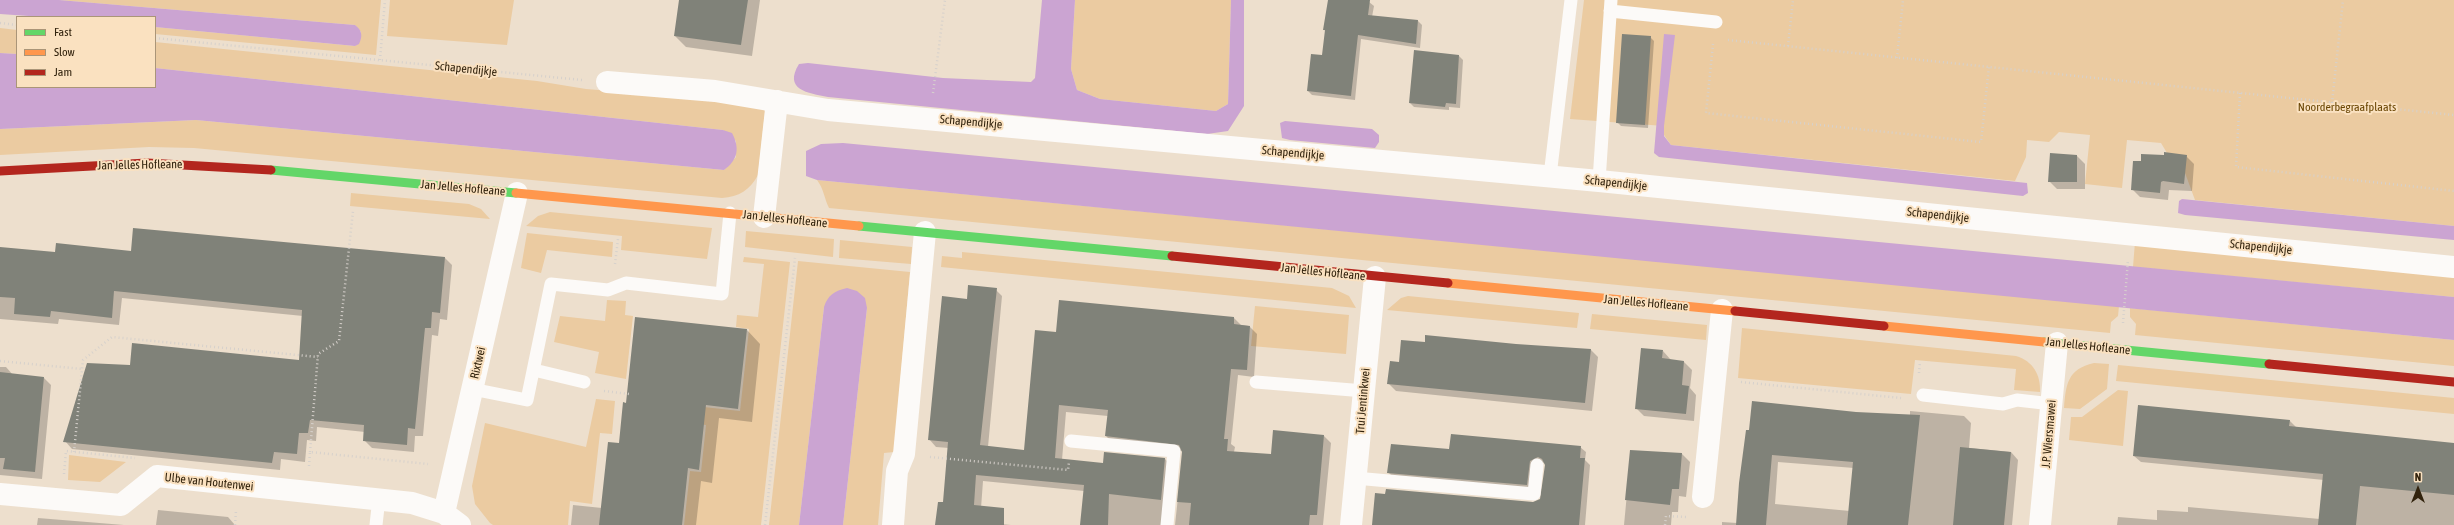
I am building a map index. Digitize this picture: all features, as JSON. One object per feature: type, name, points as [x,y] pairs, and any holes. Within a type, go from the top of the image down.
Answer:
[{"type":"street","name":"Schapendijkje","points":[[608,82],[715,91],[828,110],[1550,176],[2454,267]]},
{"type":"street","points":[[764,217],[777,101]]},
{"type":"street","name":"Jan Jelles Hofleane","points":[[0,171],[120,164],[225,166],[730,213],[2454,382]]},
{"type":"street","name":"Rixtwei","points":[[452,519],[454,467],[517,193]]},
{"type":"street","points":[[893,525],[897,471],[904,454],[925,232]]},
{"type":"street","name":"Trui Jentinkwei","points":[[1351,525],[1375,277]]},
{"type":"street","points":[[1703,497],[1722,310]]},
{"type":"street","name":"J.P. Wiersmawei","points":[[2040,525],[2057,343]]},
{"type":"street","name":"Ulbe van Houtenwei","points":[[0,494],[121,505],[157,476],[379,498],[412,503],[452,519]]},
{"type":"lane","points":[[1550,176],[1570,0]]},
{"type":"lane","points":[[1599,181],[1611,6],[1716,22]]},
{"type":"lane","points":[[472,388],[527,400],[551,284],[608,290],[626,283],[722,294],[730,213]]},
{"type":"lane","points":[[534,370],[584,382]]},
{"type":"lane","points":[[1256,382],[1364,392]]},
{"type":"lane","points":[[1923,395],[2003,404],[2017,400],[2052,404]]},
{"type":"lane","points":[[1071,441],[1174,450],[1167,525]]},
{"type":"lane","points":[[1355,478],[1534,494],[1537,465]]},
{"type":"lane","points":[[376,525],[379,498]]},
{"type":"path","points":[[380,60],[385,0]]},
{"type":"path","points":[[935,76],[945,0]]},
{"type":"path","points":[[1788,46],[1793,0]]},
{"type":"path","points":[[1897,58],[1903,0]]},
{"type":"path","points":[[2332,102],[2343,0]]},
{"type":"path","points":[[1716,22],[1706,113],[1981,142],[1989,67]]},
{"type":"path","points":[[0,23],[16,25]]},
{"type":"path","name":"Schapendijkje","points":[[156,38],[608,82]]},
{"type":"path","points":[[1714,39],[2454,115]]},
{"type":"path","points":[[2240,93],[2236,168],[2454,191]]},
{"type":"path","points":[[306,491],[318,354],[340,341],[353,211]]},
{"type":"path","points":[[2124,317],[2128,256]]},
{"type":"path","points":[[766,525],[795,258]]},
{"type":"path","points":[[74,452],[83,360],[112,337],[318,356]]},
{"type":"path","points":[[0,361],[82,369]]},
{"type":"path","points":[[1740,382],[1911,399],[1923,395]]},
{"type":"path","points":[[904,454],[1068,470],[1071,441]]},
{"type":"path","points":[[61,499],[66,450],[137,458],[157,476]]},
{"type":"path","points":[[310,452],[454,467]]},
{"type":"path","points":[[1665,525],[1666,516],[1692,518]]},
{"type":"green space","points":[[59,0],[381,0],[376,55],[156,34],[156,27],[355,46],[361,32],[355,25]]},
{"type":"green space","points":[[390,0],[514,0],[507,45],[387,36]]},
{"type":"green space","points":[[1075,0],[1231,0],[1228,104],[1216,111],[1100,99],[1077,90],[1071,69]]},
{"type":"green space","name":"Noorderbegraafplaats","points":[[1584,0],[2454,0],[2454,226],[2195,200],[2185,173],[2167,153],[2161,143],[2127,140],[2122,188],[2085,184],[2090,135],[2059,132],[2049,142],[2027,140],[2026,157],[2015,181],[1671,145],[1664,135],[1664,126],[1570,119]]},
{"type":"green space","points":[[0,28],[16,30],[16,54],[0,53]]},
{"type":"green space","points":[[156,42],[537,81],[586,89],[734,101],[764,109],[765,112],[758,175],[748,189],[734,196],[722,198],[194,148],[149,147],[0,155],[0,129],[196,120],[724,170],[736,157],[736,141],[723,130],[156,68]]},
{"type":"green space","points":[[817,180],[2110,305],[2119,306],[2118,316],[2111,322],[2110,333],[829,208]]},
{"type":"green space","points":[[351,193],[469,204],[481,209],[490,219],[350,206]]},
{"type":"green space","points":[[550,212],[712,228],[707,259],[621,250],[622,236],[526,226],[538,216]]},
{"type":"green space","points":[[746,231],[834,239],[833,257],[745,247]]},
{"type":"green space","points":[[527,233],[613,242],[612,257],[547,250],[541,273],[521,268]]},
{"type":"green space","points":[[840,240],[912,247],[911,264],[839,258]]},
{"type":"green space","points":[[2135,242],[2454,275],[2454,297],[2133,267]]},
{"type":"green space","points":[[962,252],[1332,288],[1349,296],[1356,308],[941,267],[942,256],[962,258]]},
{"type":"green space","points":[[744,257],[790,262],[761,525],[684,525],[690,471],[701,472],[706,425],[684,423],[686,405],[740,411],[749,329],[736,327],[737,315],[758,317],[764,264],[743,262]]},
{"type":"green space","points":[[798,261],[910,272],[894,452],[884,453],[878,525],[843,525],[867,308],[824,307],[799,525],[769,525]]},
{"type":"green space","points":[[1408,296],[1579,313],[1577,328],[1387,310],[1401,298]]},
{"type":"green space","points":[[607,300],[626,301],[625,315],[633,316],[626,379],[595,373],[599,352],[554,342],[560,316],[605,321]]},
{"type":"green space","points":[[1255,306],[1349,315],[1346,354],[1251,346]]},
{"type":"green space","points":[[2130,308],[2454,340],[2454,366],[2135,335],[2136,324],[2130,317]]},
{"type":"green space","points":[[1592,314],[1707,325],[1706,340],[1590,329]]},
{"type":"green space","points":[[1742,328],[2016,356],[2027,361],[2035,370],[2039,380],[2040,392],[2014,390],[2016,369],[1915,360],[1911,394],[1738,378]]},
{"type":"green space","points":[[2094,363],[2109,364],[2107,389],[2080,409],[2064,408],[2067,385],[2073,374],[2078,369]]},
{"type":"green space","points":[[2118,365],[2454,398],[2454,414],[2116,381]]},
{"type":"green space","points":[[2118,390],[2128,391],[2123,446],[2069,440],[2071,417],[2082,417]]},
{"type":"green space","points":[[596,399],[615,401],[612,434],[600,433],[592,504],[570,501],[568,525],[493,525],[490,523],[475,504],[472,486],[485,423],[586,447]]},
{"type":"green space","points":[[69,455],[126,462],[100,482],[68,480]]},
{"type":"shaded area","points":[[0,0],[59,0],[355,25],[360,31],[361,38],[359,44],[355,46],[156,27],[156,16],[29,16],[0,14]]},
{"type":"shaded area","points":[[1042,0],[1075,0],[1071,69],[1077,90],[1100,99],[1216,111],[1228,104],[1231,0],[1244,0],[1244,106],[1228,131],[1207,134],[828,97],[806,92],[800,89],[794,80],[799,64],[808,63],[943,78],[1031,82],[1035,78]]},
{"type":"shaded area","points":[[1664,34],[1675,35],[1664,126],[1664,136],[1671,145],[2027,183],[2028,193],[2023,196],[1659,157],[1654,153]]},
{"type":"shaded area","points":[[0,53],[16,54],[16,88],[156,88],[156,68],[723,130],[732,133],[735,138],[737,149],[735,158],[724,170],[196,120],[0,129]]},
{"type":"shaded area","points":[[1285,121],[1372,129],[1379,135],[1379,142],[1375,148],[1290,140],[1282,138],[1280,123]]},
{"type":"shaded area","points":[[843,143],[2454,297],[2454,340],[817,180],[806,176],[806,151],[821,144]]},
{"type":"shaded area","points":[[2182,199],[2454,226],[2454,240],[2185,215],[2178,213],[2179,201]]},
{"type":"shaded area","points":[[847,288],[857,291],[865,298],[867,308],[843,525],[799,525],[824,307],[827,299],[832,294]]},
{"type":"building","points":[[679,0],[748,0],[741,45],[674,36]]},
{"type":"building","points":[[1328,0],[1370,0],[1368,15],[1418,20],[1416,44],[1358,35],[1351,96],[1307,91],[1311,54],[1322,55],[1325,30],[1323,30]]},
{"type":"building","points":[[1622,34],[1651,36],[1645,125],[1616,123]]},
{"type":"building","points":[[1414,50],[1459,55],[1456,104],[1446,103],[1445,107],[1409,103]]},
{"type":"building","points":[[2164,152],[2187,155],[2184,184],[2163,181],[2161,182],[2160,193],[2131,190],[2133,161],[2141,161],[2141,154],[2164,155]]},
{"type":"building","points":[[2050,153],[2077,155],[2077,182],[2048,182]]},
{"type":"building","points":[[133,228],[445,257],[440,313],[432,312],[431,328],[425,328],[415,429],[408,428],[407,445],[363,441],[364,425],[310,420],[308,433],[299,433],[297,454],[274,452],[272,463],[63,442],[87,363],[130,365],[132,343],[299,360],[302,310],[114,291],[112,318],[51,311],[50,317],[14,314],[15,298],[0,297],[0,247],[55,252],[56,243],[131,251]]},
{"type":"building","points":[[968,285],[997,288],[980,445],[1024,450],[1035,330],[1056,332],[1059,300],[1234,317],[1234,324],[1250,326],[1247,370],[1231,369],[1224,439],[1228,439],[1227,451],[1271,454],[1273,430],[1324,435],[1317,515],[1310,515],[1309,525],[1189,525],[1191,503],[1177,502],[1182,452],[1179,445],[1105,436],[1108,410],[1059,405],[1055,458],[1103,463],[1104,452],[1165,458],[1161,500],[1109,494],[1108,525],[1080,525],[1084,485],[976,475],[974,505],[1004,508],[1004,525],[935,525],[938,502],[943,502],[948,442],[928,440],[942,296],[967,299]]},
{"type":"building","points":[[635,317],[747,329],[738,409],[706,405],[699,470],[688,468],[682,525],[599,525],[608,442],[619,443],[623,402],[626,403]]},
{"type":"building","points":[[1425,335],[1516,344],[1591,349],[1585,403],[1387,384],[1390,361],[1399,362],[1401,340],[1425,342]]},
{"type":"building","points":[[1641,348],[1663,350],[1662,358],[1684,361],[1682,385],[1689,386],[1686,414],[1635,409]]},
{"type":"building","points":[[0,372],[44,377],[35,472],[3,469],[5,458],[0,458]]},
{"type":"building","points":[[1752,401],[1856,412],[1920,415],[1908,525],[1847,525],[1853,462],[1772,455],[1766,525],[1736,525],[1739,483],[1746,430],[1749,430]]},
{"type":"building","points":[[2138,405],[2290,420],[2289,426],[2454,443],[2454,495],[2360,486],[2356,525],[2318,525],[2323,474],[2133,456]]},
{"type":"building","points":[[1451,434],[1581,446],[1580,458],[1585,458],[1579,525],[1372,525],[1375,493],[1385,494],[1386,489],[1533,502],[1540,499],[1545,465],[1542,459],[1538,457],[1530,461],[1527,485],[1387,473],[1391,444],[1449,449]]},
{"type":"building","points":[[1960,447],[2011,452],[2004,525],[1953,525]]},
{"type":"building","points":[[1630,450],[1682,453],[1679,489],[1672,489],[1670,505],[1625,500]]},
{"type":"traffic: fast","points":[[271,170],[516,193]]},
{"type":"traffic: fast","points":[[859,226],[1172,256]]},
{"type":"traffic: fast","points":[[2044,342],[2269,364]]},
{"type":"traffic: slow","points":[[516,193],[859,226]]},
{"type":"traffic: slow","points":[[1448,283],[1735,311]]},
{"type":"traffic: slow","points":[[1884,326],[2044,342]]},
{"type":"traffic: jam","points":[[0,171],[147,163],[271,170]]},
{"type":"traffic: jam","points":[[1172,256],[1448,283]]},
{"type":"traffic: jam","points":[[1735,311],[1884,326]]},
{"type":"traffic: jam","points":[[2269,364],[2454,382]]}]
